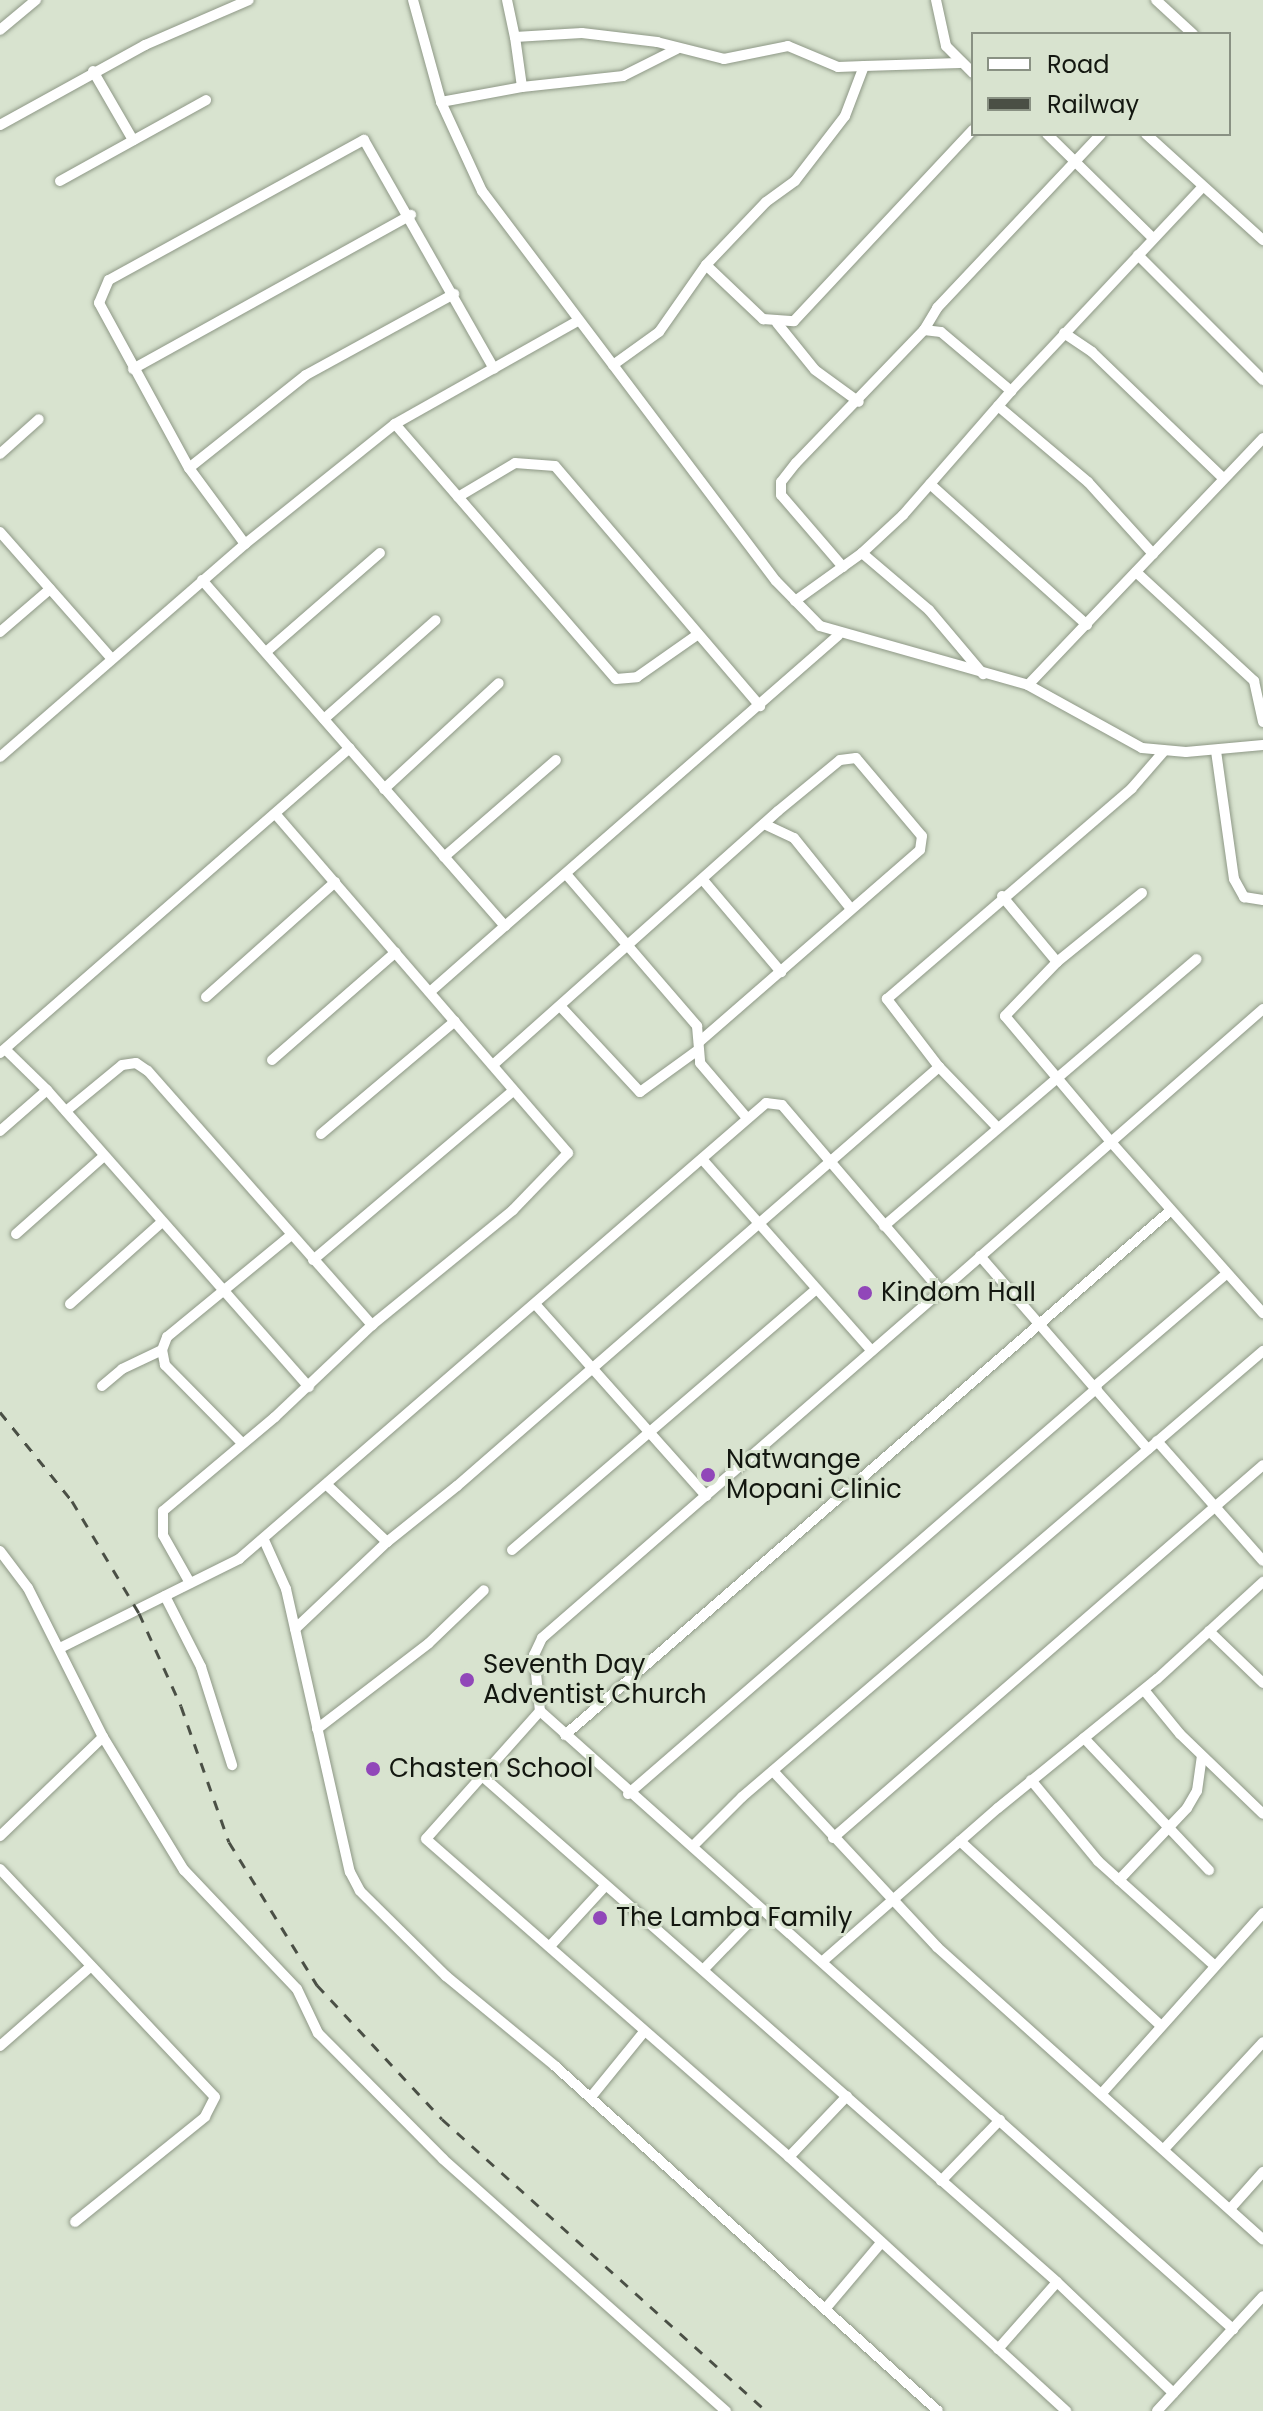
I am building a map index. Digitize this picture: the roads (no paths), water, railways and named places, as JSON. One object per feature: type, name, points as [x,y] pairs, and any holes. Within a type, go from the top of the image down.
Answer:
[{"type":"street","points":[[0,30],[36,0]]},
{"type":"street","points":[[0,125],[93,71],[249,0]]},
{"type":"street","points":[[413,0],[441,102],[482,191],[578,321],[795,601],[820,626],[838,635],[1028,685],[1142,748],[1216,751],[1263,745]]},
{"type":"street","points":[[507,0],[522,87]]},
{"type":"street","points":[[936,0],[946,46],[971,71]]},
{"type":"street","points":[[1156,0],[1191,32]]},
{"type":"street","points":[[515,37],[582,33],[724,59],[788,46],[838,67],[960,63]]},
{"type":"street","points":[[441,102],[522,87],[623,76],[677,49]]},
{"type":"street","points":[[613,365],[659,332],[706,265],[766,202],[795,181],[845,116],[864,66]]},
{"type":"street","points":[[93,71],[133,140]]},
{"type":"street","points":[[60,181],[206,100]]},
{"type":"street","points":[[706,265],[756,315],[777,323],[794,321],[971,132]]},
{"type":"street","points":[[1049,136],[1153,238]]},
{"type":"street","points":[[843,567],[786,505],[781,482],[859,402],[924,330],[937,308],[1099,136]]},
{"type":"street","points":[[1148,136],[1201,189],[1263,240]]},
{"type":"street","points":[[245,544],[189,468],[133,369],[99,303],[103,285],[318,162],[364,140],[411,215],[494,369]]},
{"type":"street","points":[[795,601],[862,553],[930,484],[1064,333],[1201,189]]},
{"type":"street","points":[[133,369],[411,215]]},
{"type":"street","points":[[1138,255],[1263,380]]},
{"type":"street","points":[[189,468],[306,375],[454,294]]},
{"type":"street","points":[[0,757],[202,580],[395,424],[578,321]]},
{"type":"street","points":[[777,323],[815,370],[859,402]]},
{"type":"street","points":[[924,330],[931,328],[956,343],[1011,391]]},
{"type":"street","points":[[1064,333],[1223,478]]},
{"type":"street","points":[[998,406],[1088,482],[1153,554]]},
{"type":"street","points":[[0,454],[39,419]]},
{"type":"street","points":[[395,424],[616,679],[637,677],[697,635]]},
{"type":"street","points":[[1028,685],[1263,438]]},
{"type":"street","points":[[458,497],[515,463],[555,466],[760,706]]},
{"type":"street","points":[[930,484],[1087,625]]},
{"type":"street","points":[[0,532],[111,658]]},
{"type":"street","points":[[266,652],[380,553]]},
{"type":"street","points":[[862,553],[929,610],[983,674]]},
{"type":"street","points":[[1136,572],[1254,681],[1263,722]]},
{"type":"street","points":[[202,580],[505,926]]},
{"type":"street","points":[[0,632],[50,589]]},
{"type":"street","points":[[324,719],[436,620]]},
{"type":"street","points":[[431,991],[838,635]]},
{"type":"street","points":[[384,789],[499,683]]},
{"type":"street","points":[[309,1387],[161,1223],[47,1090],[3,1052],[350,748]]},
{"type":"street","points":[[997,1127],[939,1067],[887,999],[1002,896],[1132,788],[1164,751]]},
{"type":"street","points":[[1216,751],[1234,879],[1244,897],[1263,900]]},
{"type":"street","points":[[494,1064],[840,760],[856,758],[924,842],[698,1046],[640,1092],[561,1007]]},
{"type":"street","points":[[444,857],[556,760]]},
{"type":"street","points":[[190,1583],[163,1535],[163,1511],[309,1387],[372,1325],[567,1159],[564,1146],[275,814]]},
{"type":"street","points":[[764,824],[794,838],[851,909]]},
{"type":"street","points":[[566,874],[697,1026],[700,1063],[747,1118]]},
{"type":"street","points":[[703,880],[781,972]]},
{"type":"street","points":[[206,997],[335,882]]},
{"type":"street","points":[[1142,893],[1057,962],[1005,1016],[1225,1275],[1263,1313]]},
{"type":"street","points":[[1002,896],[1057,962]]},
{"type":"street","points":[[272,1060],[396,952]]},
{"type":"street","points":[[884,1226],[1197,959]]},
{"type":"street","points":[[1233,2329],[693,1846],[628,1794],[540,1711],[534,1655],[542,1638],[1263,1009]]},
{"type":"street","points":[[321,1134],[455,1021]]},
{"type":"street","points":[[66,1111],[122,1065],[136,1063],[185,1112],[290,1236],[372,1325]]},
{"type":"street","points":[[295,1629],[387,1542],[939,1067]]},
{"type":"street","points":[[0,1131],[47,1090]]},
{"type":"street","points":[[313,1260],[513,1091]]},
{"type":"street","points":[[60,1648],[139,1613],[190,1583],[214,1575],[264,1540],[747,1118],[775,1100],[941,1291]]},
{"type":"street","points":[[16,1234],[104,1156]]},
{"type":"street","points":[[702,1159],[872,1351]]},
{"type":"street","points":[[565,1735],[1037,1323],[1170,1211]]},
{"type":"street","points":[[70,1304],[161,1223]]},
{"type":"street","points":[[242,1443],[165,1365],[162,1350],[167,1337],[290,1236]]},
{"type":"street","points":[[980,1256],[1148,1449]]},
{"type":"street","points":[[628,1794],[1225,1275]]},
{"type":"street","points":[[512,1550],[817,1289]]},
{"type":"street","points":[[536,1305],[706,1496]]},
{"type":"street","points":[[102,1386],[122,1369],[162,1350]]},
{"type":"street","points":[[693,1846],[773,1771],[1263,1351]]},
{"type":"street","points":[[1157,1441],[1263,1561]]},
{"type":"street","points":[[833,1838],[1263,1465]]},
{"type":"street","points":[[327,1485],[387,1542]]},
{"type":"street","points":[[264,1540],[286,1589],[350,1872],[360,1891],[446,1976],[591,2097],[766,2261],[826,2308],[938,2411]]},
{"type":"street","points":[[0,1551],[28,1588],[103,1737],[184,1870],[297,1989],[318,2033],[443,2159],[726,2411]]},
{"type":"street","points":[[823,1961],[1031,1780],[1144,1690],[1263,1582]]},
{"type":"street","points":[[317,1729],[429,1643],[484,1590]]},
{"type":"street","points":[[165,1596],[201,1667],[232,1765]]},
{"type":"street","points":[[1209,1631],[1263,1683]]},
{"type":"street","points":[[1144,1690],[1202,1756],[1263,1814]]},
{"type":"street","points":[[540,1711],[426,1839],[551,1945],[643,2033],[789,2157],[1066,2411]]},
{"type":"street","points":[[0,1836],[103,1737]]},
{"type":"street","points":[[1084,1738],[1209,1870]]},
{"type":"street","points":[[1119,1880],[1169,1829],[1197,1791],[1202,1756]]},
{"type":"street","points":[[773,1771],[892,1902],[1263,2240]]},
{"type":"street","points":[[481,1775],[1057,2282],[1173,2393]]},
{"type":"street","points":[[1031,1780],[1119,1880],[1215,1966]]},
{"type":"street","points":[[960,1841],[1161,2026]]},
{"type":"street","points":[[0,1869],[215,2097],[205,2117],[75,2222]]},
{"type":"street","points":[[551,1945],[605,1886]]},
{"type":"street","points":[[704,1969],[762,1909]]},
{"type":"street","points":[[1103,2092],[1263,1913]]},
{"type":"street","points":[[0,2046],[91,1966]]},
{"type":"street","points":[[591,2097],[643,2033]]},
{"type":"street","points":[[1165,2148],[1263,2042]]},
{"type":"street","points":[[789,2157],[847,2096]]},
{"type":"street","points":[[941,2181],[1000,2120]]},
{"type":"street","points":[[1230,2209],[1263,2172]]},
{"type":"street","points":[[826,2308],[881,2243]]},
{"type":"street","points":[[998,2349],[1057,2282]]},
{"type":"street","points":[[1157,2411],[1263,2296]]},
{"type":"railway","points":[[0,1412],[72,1501],[139,1613],[181,1706],[229,1842],[317,1985],[442,2119],[766,2411]]},
{"type":"place","name":"Kindom Hall","points":[[865,1293]]},
{"type":"place","name":"Natwange Mopani Clinic","points":[[708,1475]]},
{"type":"place","name":"Seventh Day Adventist Church","points":[[467,1680]]},
{"type":"place","name":"Chasten School","points":[[373,1769]]},
{"type":"place","name":"The Lamba Family","points":[[600,1918]]}]
